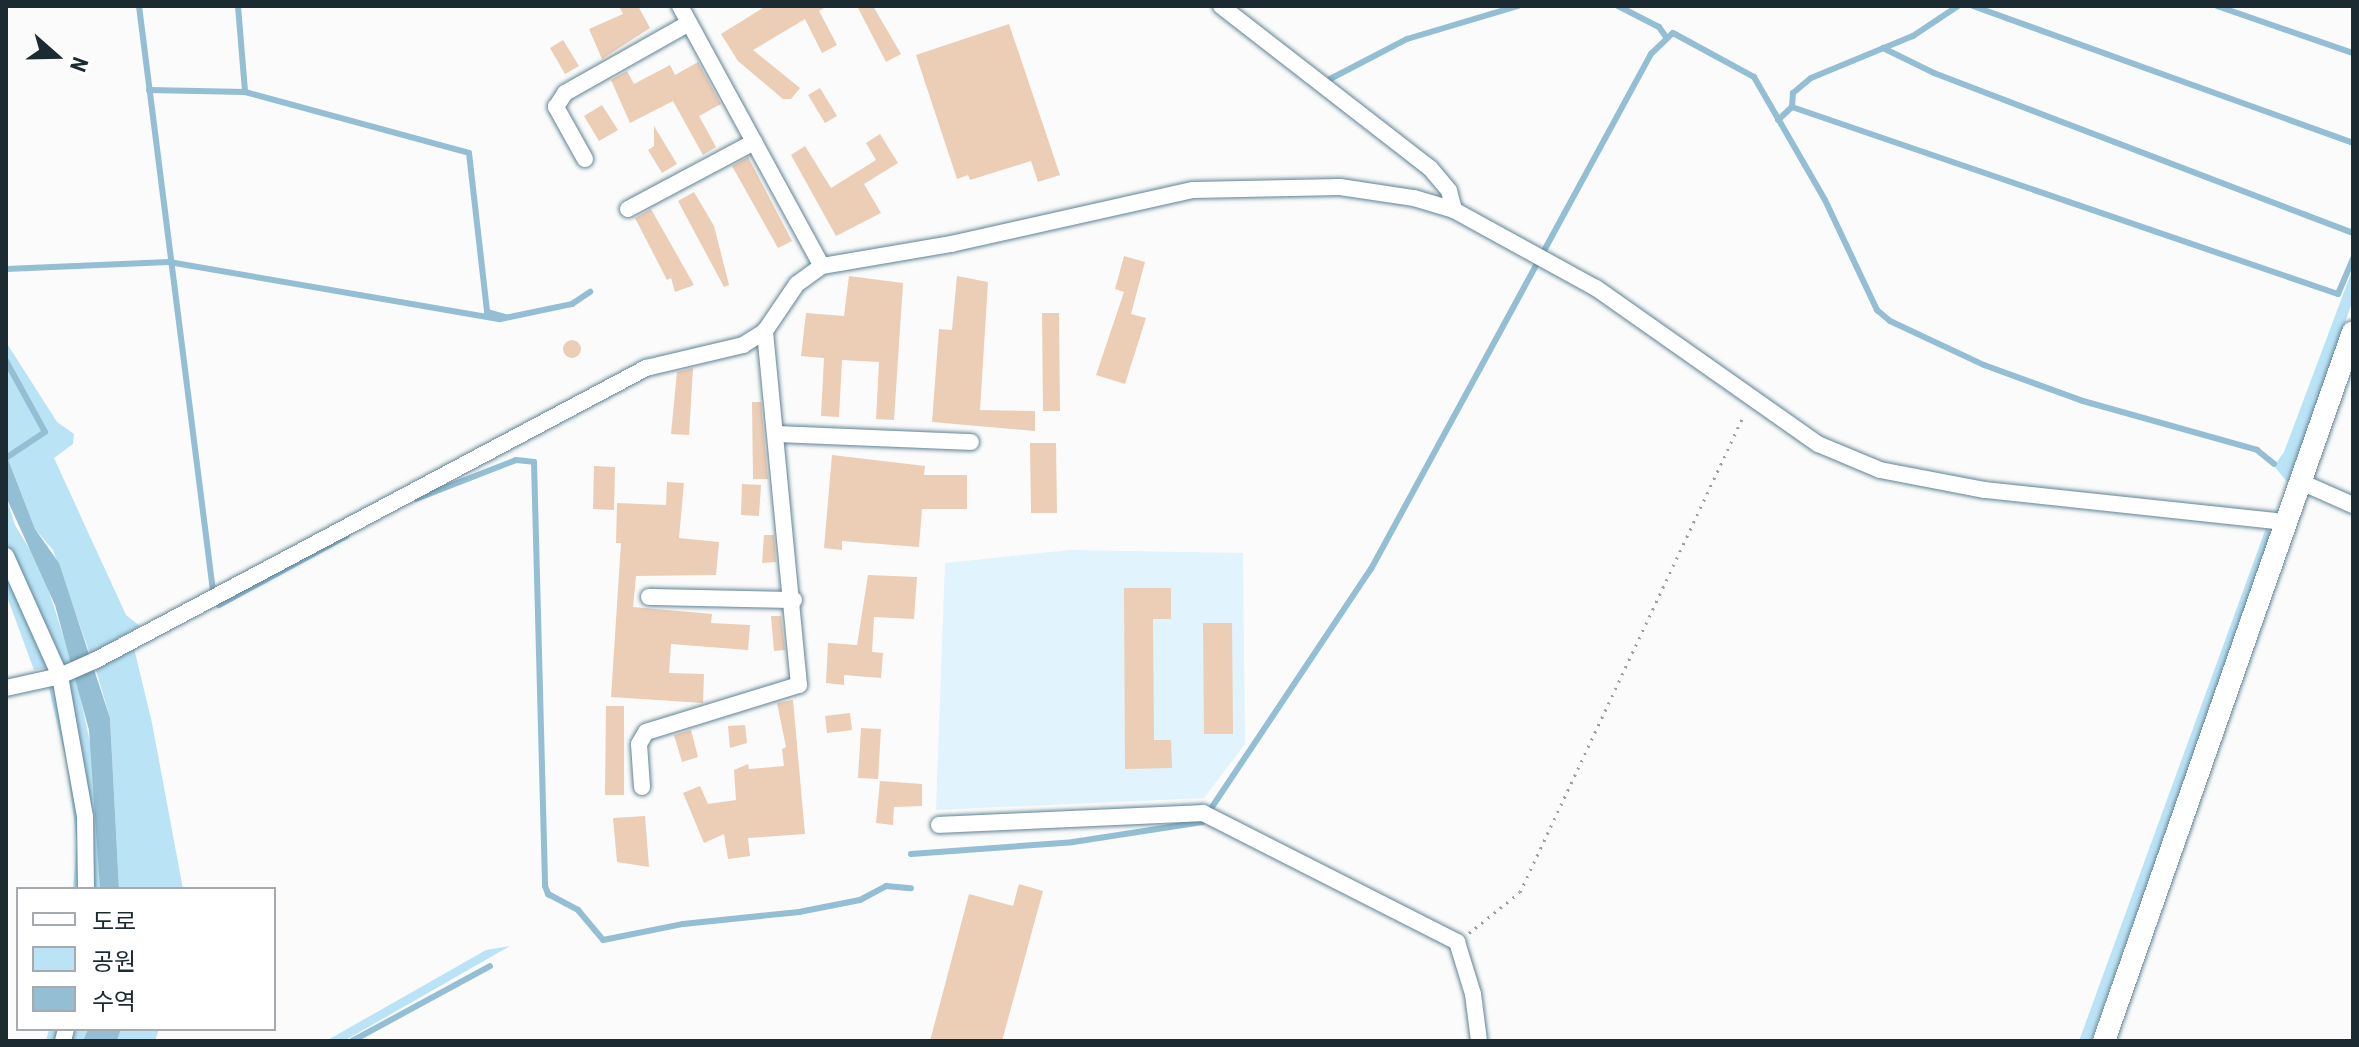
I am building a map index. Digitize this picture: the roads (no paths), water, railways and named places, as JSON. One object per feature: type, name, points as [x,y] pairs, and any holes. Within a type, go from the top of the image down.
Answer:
[{"type":"main road","points":[[2104,1041],[2353,332]]},
{"type":"street","points":[[680,6],[822,266]]},
{"type":"street","points":[[1221,6],[1430,168],[1449,191],[1454,210]]},
{"type":"street","points":[[585,159],[556,107],[565,93],[689,23]]},
{"type":"street","points":[[628,209],[754,142]]},
{"type":"street","points":[[6,688],[66,673],[96,660],[646,368],[743,345],[765,331],[797,284],[822,266],[951,244],[1193,190],[1340,187],[1414,198],[1454,210],[1596,288],[1750,400],[1831,451],[1908,478],[2286,522]]},
{"type":"street","points":[[642,787],[639,744],[646,732],[799,685],[779,434],[765,331]]},
{"type":"street","points":[[779,434],[971,442]]},
{"type":"street","points":[[2301,482],[2353,505]]},
{"type":"street","points":[[6,556],[66,673],[82,790],[86,887]]},
{"type":"street","points":[[649,597],[794,600]]},
{"type":"street","points":[[939,825],[1208,816],[1457,942],[1473,994],[1479,1041]]},
{"type":"water","points":[[6,454],[35,529],[59,563],[110,718],[119,887],[100,887],[89,730],[55,605],[6,497]]},
{"type":"water","points":[[87,1031],[120,1031],[117,1041],[83,1041]]},
{"type":"waterway","points":[[139,6],[213,591]]},
{"type":"waterway","points":[[238,6],[245,92]]},
{"type":"waterway","points":[[1330,79],[1407,39],[1518,6]]},
{"type":"waterway","points":[[1618,6],[1659,27],[1666,37]]},
{"type":"waterway","points":[[1778,120],[1792,107],[1793,93],[1811,78],[1913,36],[1958,6]]},
{"type":"waterway","points":[[1973,6],[2353,143]]},
{"type":"waterway","points":[[2217,6],[2353,53]]},
{"type":"waterway","points":[[911,854],[1073,842],[1202,822],[1371,569],[1651,54],[1673,33],[1754,77],[1825,200],[1877,310],[1890,321],[1984,365],[2083,401],[2257,450],[2274,464]]},
{"type":"waterway","points":[[1883,48],[1934,73],[2353,233]]},
{"type":"waterway","points":[[149,90],[245,92],[469,153],[487,312],[505,317]]},
{"type":"waterway","points":[[1792,107],[2338,294],[2353,258]]},
{"type":"waterway","points":[[6,269],[169,262],[500,319],[572,304],[590,292]]},
{"type":"waterway","points":[[6,361],[45,432],[6,458]]},
{"type":"waterway","points":[[416,499],[516,460],[534,462],[545,886],[548,894],[578,910],[603,940],[683,924],[799,912],[860,900],[886,886],[911,888]]},
{"type":"waterway","points":[[219,605],[346,536]]},
{"type":"waterway","points":[[352,1041],[490,966]]}]
